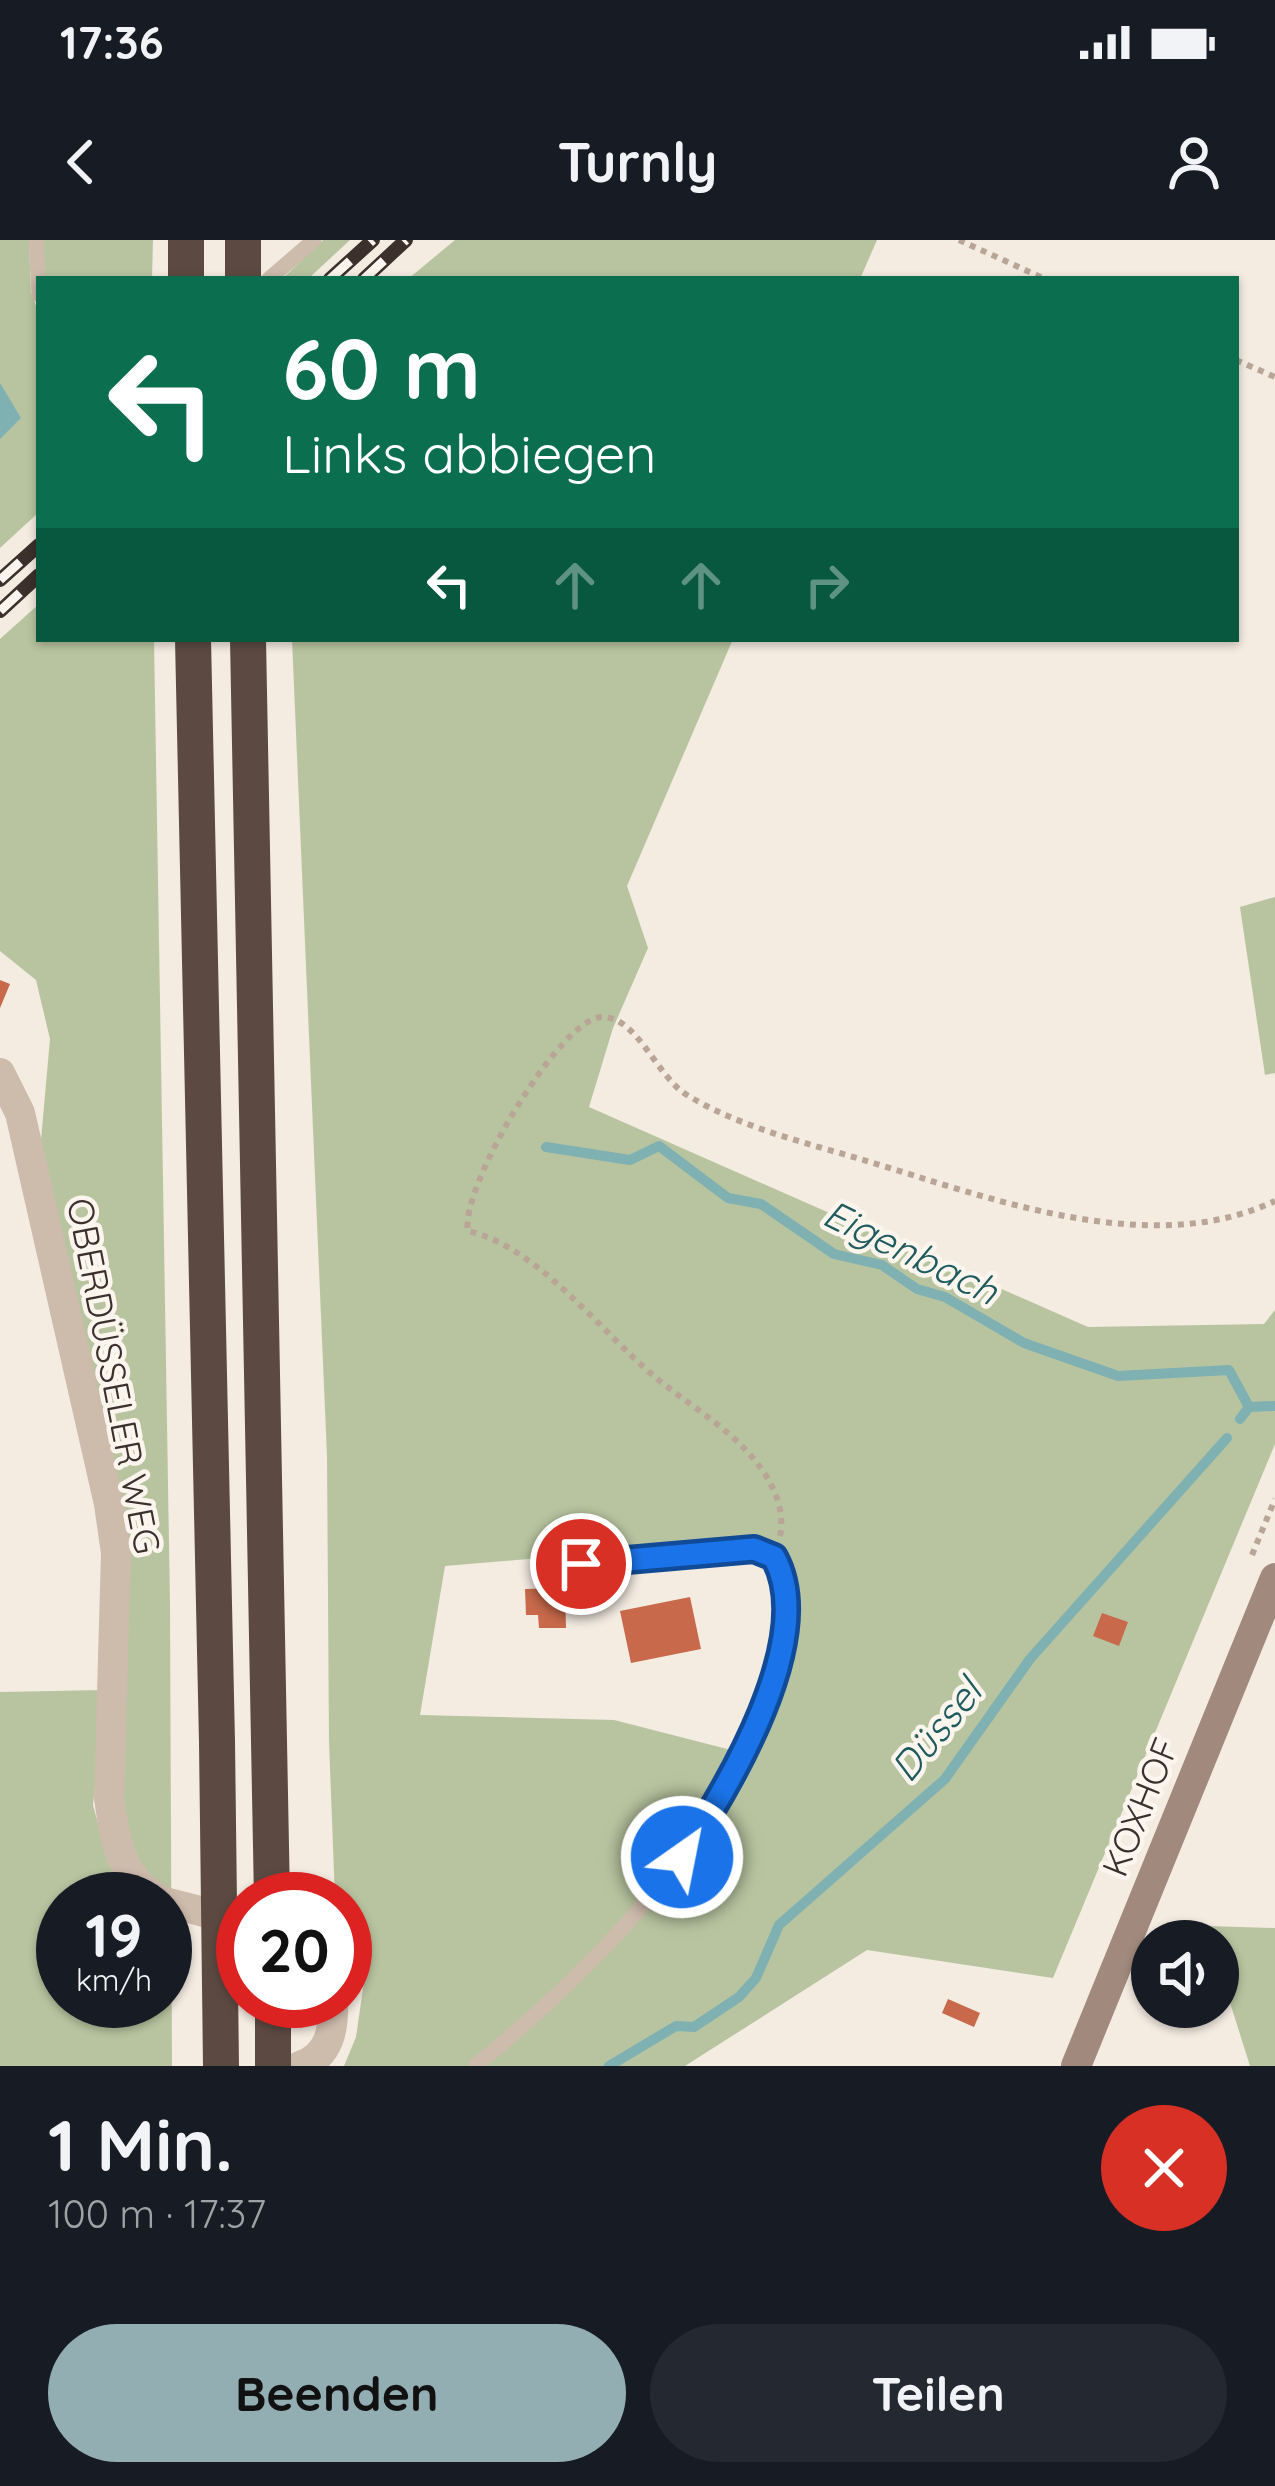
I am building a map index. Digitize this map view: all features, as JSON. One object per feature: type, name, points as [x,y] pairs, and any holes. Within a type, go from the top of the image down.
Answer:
[{"type":"highway","points":[[242,240],[243,276]]},
{"type":"highway","points":[[193,642],[221,2066]]},
{"type":"highway","points":[[248,642],[272,1872]]},
{"type":"highway","points":[[273,2028],[273,2066]]},
{"type":"main road","name":"KOXHOF","points":[[1076,2066],[1275,1578]]},
{"type":"street","name":"OBERDÜSSELER WEG","points":[[0,1073],[20,1113],[114,1536],[109,1798],[128,1872]]},
{"type":"street","points":[[300,2066],[314,2061],[334,2028]]},
{"type":"lane","points":[[36,240],[38,276]]},
{"type":"lane","points":[[272,276],[314,240]]},
{"type":"lane","points":[[475,2066],[606,1948],[682,1857],[721,1798],[760,1718],[780,1651],[782,1573],[774,1557],[754,1549],[547,1567]]},
{"type":"path","points":[[959,240],[1038,276]]},
{"type":"path","points":[[1239,362],[1275,377]]},
{"type":"path","points":[[774,1557],[783,1522],[778,1502],[761,1468],[743,1447],[660,1381],[589,1312],[539,1272],[495,1238],[468,1231],[474,1194],[499,1136],[574,1030],[597,1016],[609,1017],[628,1026],[670,1082],[722,1113],[784,1136],[1042,1211],[1146,1224],[1235,1214],[1275,1201]]},
{"type":"green space","points":[[0,240],[29,240],[36,306],[36,515],[0,548]]},
{"type":"green space","points":[[43,240],[153,240],[152,276],[42,276]]},
{"type":"green space","points":[[323,240],[350,240],[311,276],[285,276]]},
{"type":"green space","points":[[455,240],[877,240],[861,276],[412,276]]},
{"type":"green space","points":[[36,607],[36,642],[154,642],[171,1872],[133,1872],[115,1798],[121,1664],[41,1140],[50,1039],[36,980],[0,951],[0,639]]},
{"type":"green space","points":[[292,642],[732,642],[627,886],[648,948],[613,1028],[589,1107],[1088,1327],[1264,1324],[1275,1310],[1275,1444],[1053,1978],[867,1950],[685,2066],[344,2066],[357,2028],[372,2028],[372,1872],[334,1872],[327,1456]],"holes":[[[764,1539],[784,1551],[774,1583],[769,1650],[735,1751],[614,1720],[420,1715],[445,1566]]]},
{"type":"green space","points":[[1275,897],[1275,1073],[1265,1075],[1240,907]]},
{"type":"green space","points":[[105,1690],[93,1805],[115,1872],[36,1872],[36,2028],[172,2028],[172,2066],[0,2066],[0,1692]]},
{"type":"green space","points":[[1239,1927],[1275,1928],[1275,2066],[1250,2066],[1238,2028]]},
{"type":"water","points":[[0,383],[21,418],[0,439]]},
{"type":"building","points":[[0,980],[10,984],[0,1008]]},
{"type":"building","points":[[565,1588],[566,1628],[539,1628],[538,1615],[526,1615],[525,1589]]},
{"type":"building","points":[[690,1597],[701,1649],[631,1663],[620,1611]]},
{"type":"building","points":[[1102,1613],[1128,1622],[1119,1646],[1093,1636]]},
{"type":"building","points":[[948,1999],[980,2013],[974,2027],[942,2013]]},
{"type":"waterway","name":"Eigenbach","points":[[546,1147],[630,1160],[659,1146],[728,1198],[761,1204],[834,1254],[882,1265],[917,1289],[945,1297],[1024,1343],[1118,1376],[1229,1370],[1249,1407]]},
{"type":"waterway","name":"Düssel","points":[[1240,1419],[1249,1407],[1275,1406]]},
{"type":"waterway","name":"Düssel","points":[[609,2066],[676,2026],[694,2027],[739,1997],[756,1978],[779,1925],[945,1779],[1030,1659],[1227,1438]]},
{"type":"railway","points":[[333,276],[373,240]]},
{"type":"railway","points":[[367,276],[406,240]]},
{"type":"railway","points":[[0,580],[36,548]]},
{"type":"railway","points":[[0,611],[36,578]]},
{"type":"route","points":[[581,1564],[754,1549],[774,1557],[782,1573],[784,1629],[760,1718],[721,1798],[682,1857]]}]
